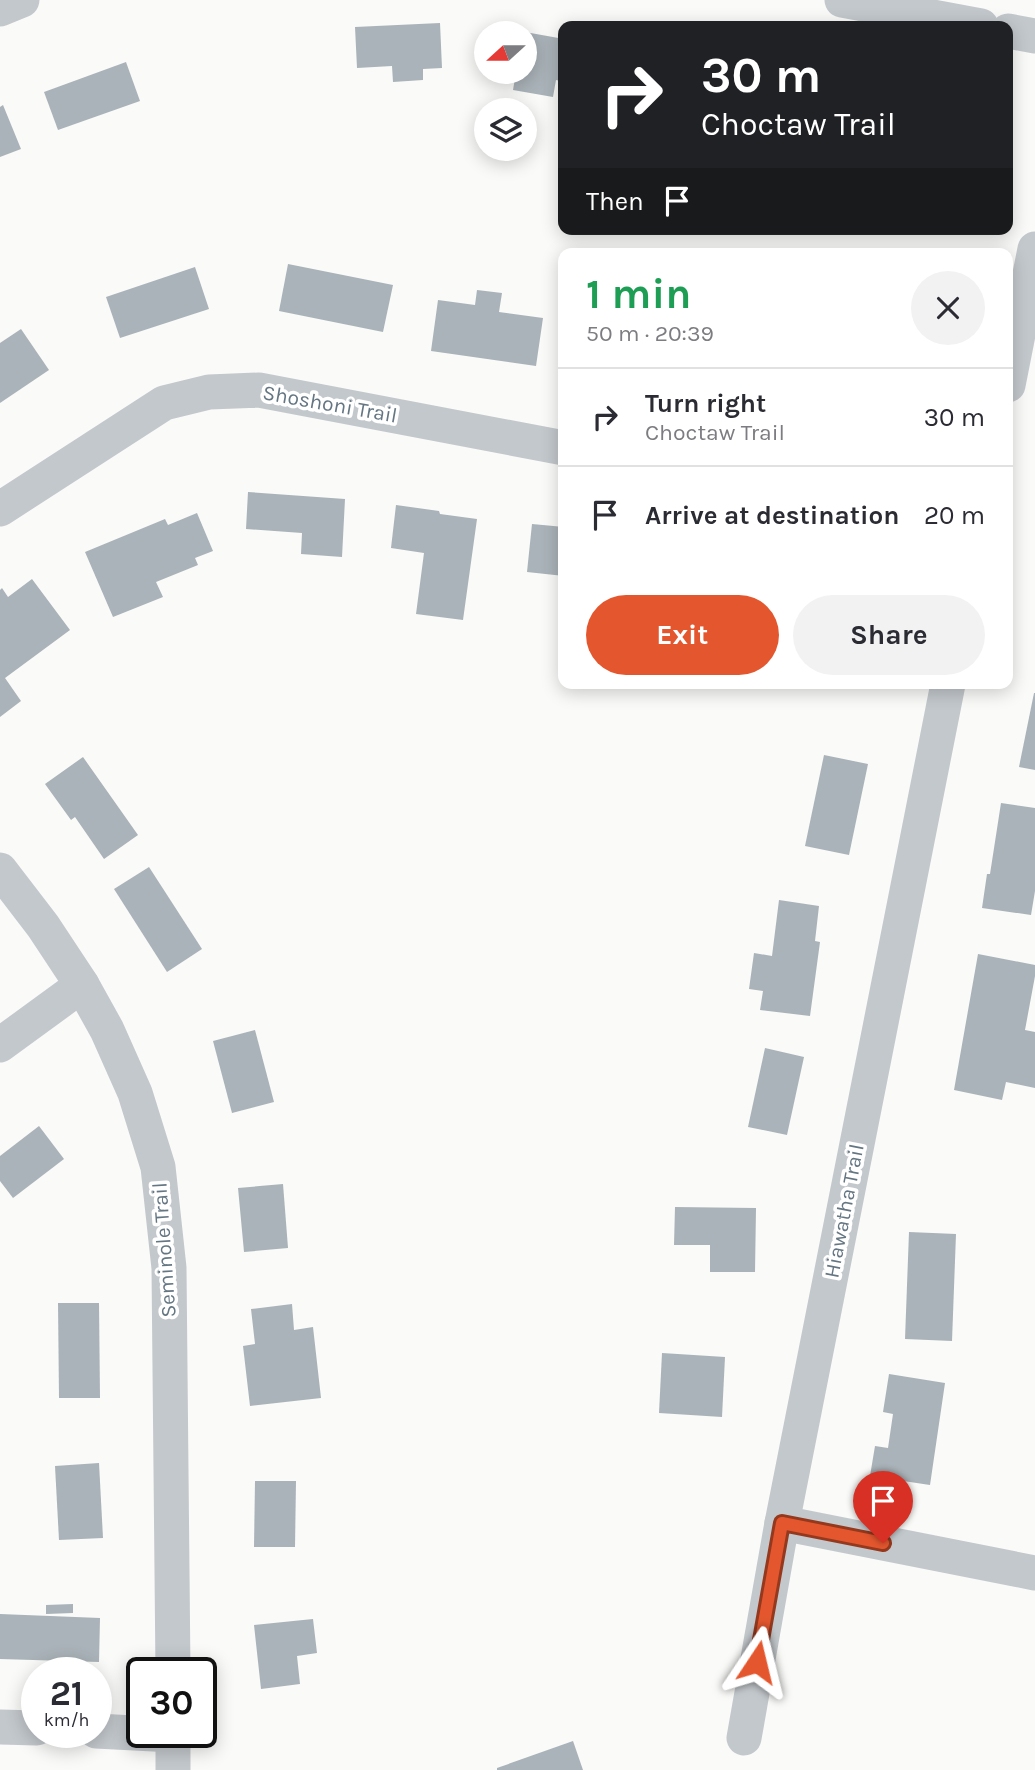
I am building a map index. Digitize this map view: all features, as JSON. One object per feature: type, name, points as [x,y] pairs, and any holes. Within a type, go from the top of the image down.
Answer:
[{"type":"street","points":[[0,9],[22,0]]},
{"type":"street","points":[[842,0],[955,21]]},
{"type":"street","points":[[1013,32],[1035,36]]},
{"type":"street","points":[[1013,360],[1035,249]]},
{"type":"street","name":"Shoshoni Trail","points":[[0,509],[164,403],[209,392],[259,390],[558,447]]},
{"type":"street","name":"Hiawatha Trail","points":[[744,1738],[782,1523],[947,689]]},
{"type":"street","name":"Seminole Trail","points":[[0,870],[43,926],[82,985],[107,1030],[135,1093],[158,1167],[169,1268],[173,1657]]},
{"type":"street","points":[[0,1045],[82,985]]},
{"type":"street","points":[[782,1523],[1035,1573]]},
{"type":"street","points":[[0,1727],[21,1728]]},
{"type":"street","points":[[173,1748],[173,1770]]},
{"type":"building","points":[[440,23],[442,68],[423,69],[423,80],[393,82],[392,66],[357,68],[355,27]]},
{"type":"building","points":[[537,34],[558,38],[558,80],[553,97],[513,90],[514,84],[537,84]]},
{"type":"building","points":[[126,62],[140,101],[58,130],[44,92]]},
{"type":"building","points":[[3,105],[21,149],[0,157],[0,107]]},
{"type":"building","points":[[288,264],[393,285],[383,332],[279,311]]},
{"type":"building","points":[[195,267],[209,309],[120,338],[106,297]]},
{"type":"building","points":[[477,290],[502,293],[499,312],[543,318],[536,366],[431,351],[438,300],[475,305]]},
{"type":"building","points":[[21,329],[49,370],[0,403],[0,343]]},
{"type":"building","points":[[248,492],[345,499],[342,557],[301,554],[302,533],[246,529]]},
{"type":"building","points":[[396,505],[477,519],[463,620],[416,614],[424,553],[391,548]]},
{"type":"building","points":[[197,513],[213,551],[195,558],[198,565],[156,582],[163,597],[113,617],[85,552],[165,519],[168,525]]},
{"type":"building","points":[[532,524],[558,526],[558,575],[527,572]]},
{"type":"building","points":[[32,579],[70,630],[5,678],[21,701],[0,717],[0,590],[2,588],[8,597]]},
{"type":"building","points":[[1035,693],[1035,770],[1019,767]]},
{"type":"building","points":[[824,755],[868,764],[849,855],[805,846]]},
{"type":"building","points":[[83,757],[138,835],[104,859],[75,817],[71,820],[45,784]]},
{"type":"building","points":[[1001,803],[1035,808],[1035,891],[1031,915],[982,908]]},
{"type":"building","points":[[149,867],[202,949],[167,972],[114,889]]},
{"type":"building","points":[[779,900],[819,906],[815,941],[820,942],[810,1016],[760,1010],[763,991],[749,989],[754,953],[772,956]]},
{"type":"building","points":[[978,954],[1035,965],[1025,1030],[1035,1032],[1035,1088],[1006,1082],[1002,1100],[954,1090]]},
{"type":"building","points":[[255,1030],[274,1102],[232,1113],[213,1041]]},
{"type":"building","points":[[765,1048],[804,1057],[787,1135],[748,1127]]},
{"type":"building","points":[[39,1126],[64,1159],[13,1198],[0,1181],[0,1156]]},
{"type":"building","points":[[283,1184],[288,1248],[244,1252],[238,1188]]},
{"type":"building","points":[[675,1207],[756,1208],[755,1272],[710,1272],[710,1245],[674,1245]]},
{"type":"building","points":[[909,1232],[956,1234],[952,1341],[905,1339]]},
{"type":"building","points":[[58,1303],[99,1303],[100,1398],[59,1398]]},
{"type":"building","points":[[292,1304],[294,1330],[313,1327],[321,1398],[250,1406],[243,1346],[255,1344],[251,1309]]},
{"type":"building","points":[[662,1353],[725,1357],[722,1417],[659,1413]]},
{"type":"building","points":[[889,1374],[945,1383],[930,1485],[870,1476],[875,1446],[888,1448],[893,1414],[883,1412]]},
{"type":"building","points":[[99,1463],[103,1538],[59,1540],[55,1466]]},
{"type":"building","points":[[255,1481],[296,1481],[295,1547],[254,1547]]},
{"type":"building","points":[[73,1604],[73,1613],[46,1614],[46,1605]]},
{"type":"building","points":[[0,1614],[100,1618],[99,1657],[0,1659]]},
{"type":"building","points":[[313,1619],[317,1653],[297,1656],[300,1684],[261,1689],[254,1625]]},
{"type":"building","points":[[573,1741],[583,1770],[497,1770],[497,1768]]},
{"type":"route","points":[[757,1662],[782,1523],[883,1543]]}]
